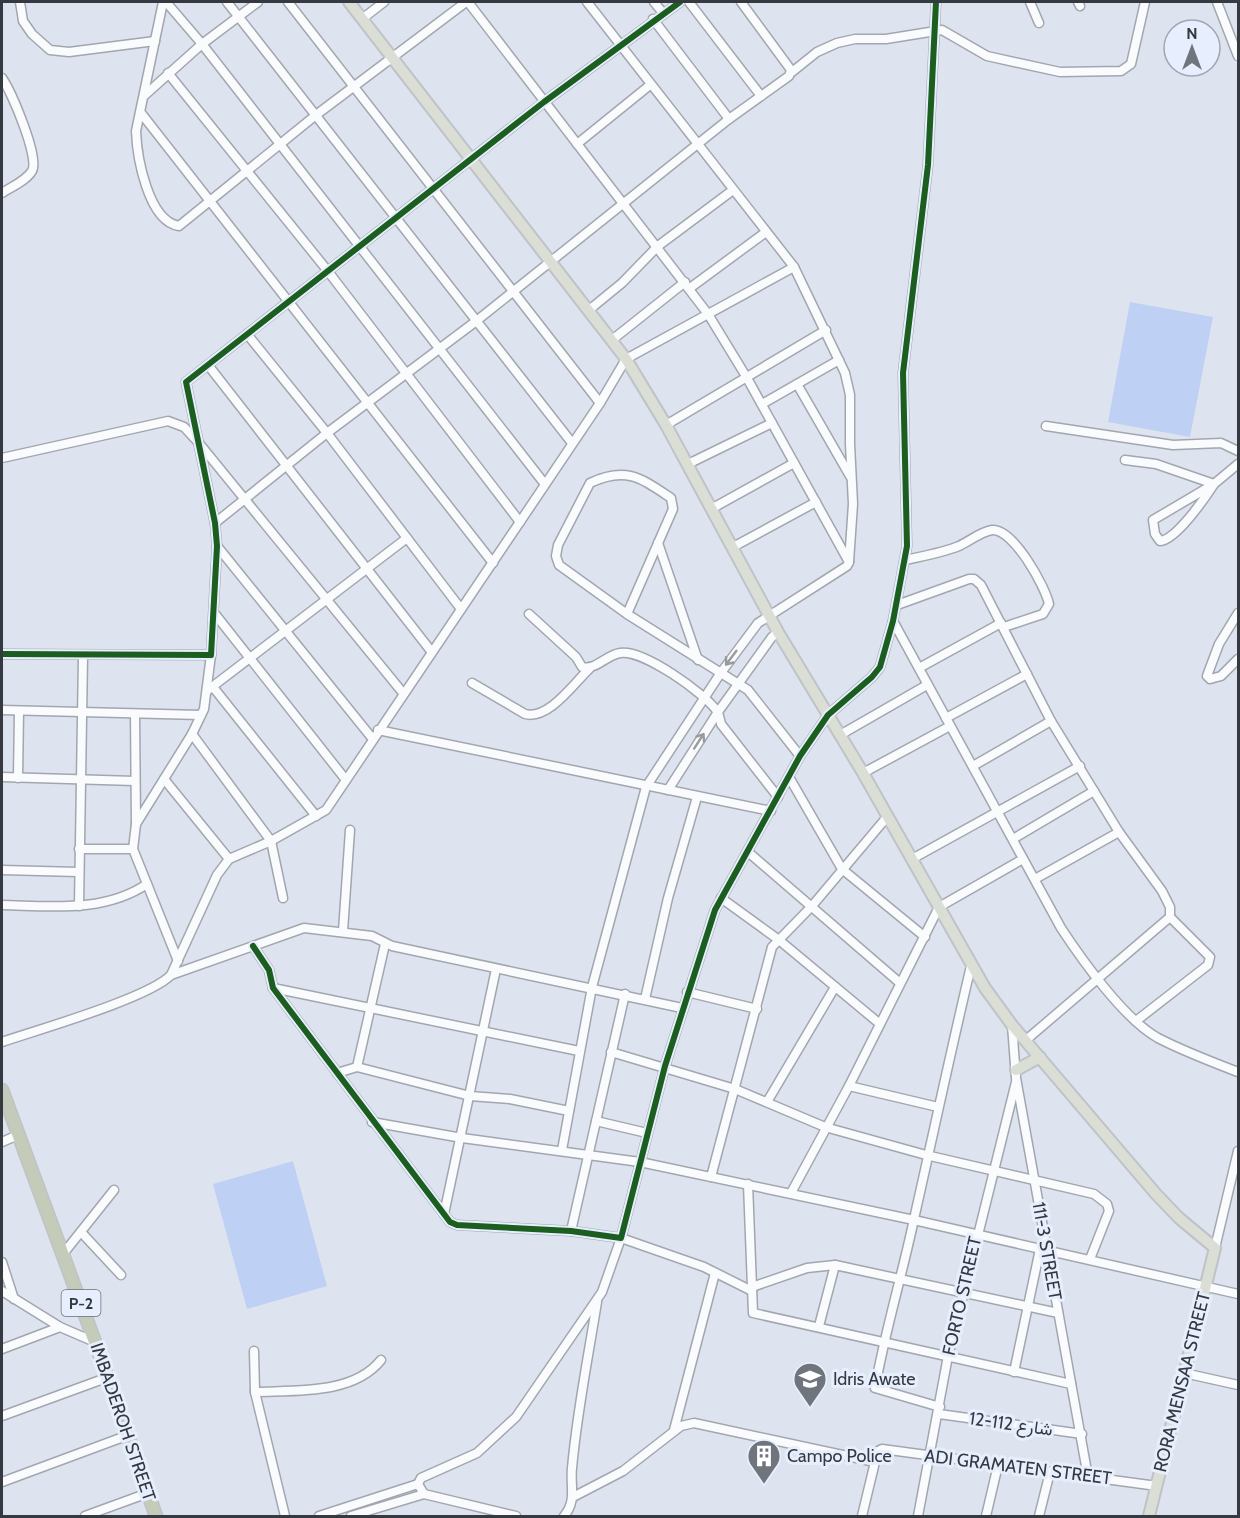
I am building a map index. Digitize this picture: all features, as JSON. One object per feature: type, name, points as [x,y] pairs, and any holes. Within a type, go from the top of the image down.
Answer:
[{"type":"highway","name":"IMBADEROH STREET","points":[[2,1090],[156,1516]]},
{"type":"main road","points":[[349,2],[626,359],[688,464],[778,632],[863,773],[971,966],[1012,1025],[1171,1210],[1215,1248]]},
{"type":"main road","points":[[1016,1074],[1040,1057]]},
{"type":"main road","name":"RORA MENSAA STREET","points":[[1149,1516],[1215,1248]]},
{"type":"street","points":[[20,2],[23,21],[32,34],[50,50],[69,51],[155,41]]},
{"type":"street","points":[[164,2],[136,131],[141,171],[152,200],[165,220],[179,226],[316,115],[467,2],[658,246],[708,314],[762,404],[849,562]]},
{"type":"street","points":[[164,2],[202,44],[544,483]]},
{"type":"street","points":[[227,2],[572,443]]},
{"type":"street","points":[[145,95],[202,44],[258,2]]},
{"type":"street","points":[[288,2],[600,403]]},
{"type":"street","points":[[362,19],[384,2]]},
{"type":"street","points":[[562,1150],[592,987],[646,787],[720,674],[758,623],[844,568],[849,562],[853,504],[850,395],[839,360],[795,267],[587,2]]},
{"type":"street","points":[[654,2],[663,13]]},
{"type":"street","points":[[136,824],[192,734],[211,688],[217,546],[215,523],[186,384],[359,244],[433,190],[653,19],[680,2]]},
{"type":"street","points":[[689,2],[761,96]]},
{"type":"street","points":[[741,2],[792,72]]},
{"type":"street","points":[[564,1516],[573,1497],[571,1470],[576,1428],[598,1298],[621,1238],[682,1008],[721,898],[800,756],[828,714],[872,677],[880,666],[897,605],[905,560],[903,373],[928,165],[936,2]]},
{"type":"street","points":[[1030,2],[1039,23]]},
{"type":"street","points":[[215,523],[367,402],[476,322],[512,291],[817,51],[855,39],[886,39],[947,31],[987,56],[1060,72],[1115,72],[1131,64],[1145,2]]},
{"type":"street","points":[[1217,2],[1239,56]]},
{"type":"street","points":[[653,19],[729,119]]},
{"type":"street","points":[[168,73],[246,173],[327,270],[404,374],[520,522]]},
{"type":"street","points":[[2,78],[34,160],[30,174],[2,193]]},
{"type":"street","points":[[577,144],[650,85]]},
{"type":"street","points":[[141,113],[493,563]]},
{"type":"street","points":[[589,310],[622,283],[658,246],[733,190]]},
{"type":"street","points":[[612,340],[687,285],[766,232]]},
{"type":"street","points":[[2,1042],[161,984],[171,975],[217,875],[230,859],[271,841],[326,810],[372,738],[600,403],[626,359],[795,267]]},
{"type":"street","points":[[666,425],[826,330]]},
{"type":"street","points":[[247,334],[327,433],[461,609]]},
{"type":"street","points":[[762,404],[839,360]]},
{"type":"street","points":[[208,366],[431,651]]},
{"type":"street","points":[[797,384],[852,479]]},
{"type":"street","points":[[2,458],[168,421],[183,427],[198,441],[246,498],[403,693]]},
{"type":"street","points":[[688,464],[772,423]]},
{"type":"street","points":[[1046,426],[1173,445],[1221,443],[1239,451]]},
{"type":"street","points":[[1125,460],[1156,464],[1214,484]]},
{"type":"street","points":[[711,509],[794,463]]},
{"type":"street","points":[[1214,484],[1198,508],[1170,538],[1160,541],[1155,534],[1153,520],[1214,484],[1239,464]]},
{"type":"street","points":[[627,614],[673,509],[671,498],[639,477],[626,474],[590,483],[558,545],[556,556],[559,565],[627,614],[748,690],[800,756]]},
{"type":"street","points":[[733,547],[816,502]]},
{"type":"street","points":[[905,560],[960,546],[990,531],[1000,532],[1021,551],[1041,581],[1049,604],[1043,614],[1003,625],[919,668]]},
{"type":"street","points":[[211,688],[251,660],[286,630],[407,538]]},
{"type":"street","points":[[658,543],[698,660]]},
{"type":"street","points":[[217,546],[372,738]]},
{"type":"street","points":[[897,605],[972,578],[988,597],[1051,721],[1119,832],[1162,891],[1170,907],[1170,917],[1210,957],[1208,965],[1136,1021]]},
{"type":"street","points":[[1239,613],[1219,644],[1207,676],[1210,679],[1221,676],[1239,659]]},
{"type":"street","points":[[215,614],[346,780]]},
{"type":"street","points":[[529,614],[576,657],[582,667],[590,668]]},
{"type":"street","points":[[893,621],[1061,928],[1098,978],[1136,1021],[1157,1037],[1239,1072]]},
{"type":"street","points":[[668,790],[718,712],[771,637],[778,632]]},
{"type":"street","points":[[472,682],[525,714],[533,716],[545,711],[590,668],[618,653],[640,655],[668,670],[718,712],[721,724],[778,797]]},
{"type":"street","points":[[2,654],[212,655]]},
{"type":"street","points":[[79,906],[83,656]]},
{"type":"street","points":[[863,773],[1027,674]]},
{"type":"street","points":[[840,735],[927,685]]},
{"type":"street","points":[[211,688],[316,816]]},
{"type":"street","points":[[2,710],[201,715]]},
{"type":"street","points":[[18,778],[19,711]]},
{"type":"street","points":[[135,714],[136,824],[133,849],[178,961]]},
{"type":"street","points":[[973,766],[1051,721]]},
{"type":"street","points":[[378,730],[646,787],[771,810]]},
{"type":"street","points":[[192,734],[271,841],[283,898]]},
{"type":"street","points":[[912,858],[1080,766]]},
{"type":"street","points":[[2,777],[135,781]]},
{"type":"street","points":[[789,777],[842,869],[925,937]]},
{"type":"street","points":[[164,778],[230,859]]},
{"type":"street","points":[[1012,839],[1094,791]]},
{"type":"street","points":[[645,999],[668,898],[697,796]]},
{"type":"street","points":[[711,1177],[772,947],[812,906],[887,817]]},
{"type":"street","points":[[343,931],[350,830]]},
{"type":"street","points":[[1035,879],[1119,832]]},
{"type":"street","points":[[79,849],[133,849]]},
{"type":"street","points":[[748,852],[900,983]]},
{"type":"street","points":[[790,1193],[849,1086],[939,907],[1023,859]]},
{"type":"street","points":[[2,870],[78,872]]},
{"type":"street","points":[[2,905],[79,906],[122,898],[147,885]]},
{"type":"street","points":[[721,898],[778,940],[880,1024]]},
{"type":"street","points":[[1026,1040],[1170,917]]},
{"type":"street","points":[[171,975],[304,928],[372,936],[385,944],[682,1008]]},
{"type":"street","points":[[357,1067],[385,944]]},
{"type":"street","points":[[253,946],[269,970],[273,988],[372,1122],[444,1214],[458,1225],[572,1231],[621,1238],[752,1289],[807,1268],[835,1265],[1058,1313]]},
{"type":"street","points":[[883,1343],[914,1220],[926,1155],[971,966]]},
{"type":"street","points":[[444,1214],[462,1138],[496,969]]},
{"type":"street","points":[[767,1102],[835,987]]},
{"type":"street","points":[[273,988],[579,1052]]},
{"type":"street","points":[[687,992],[757,1009]]},
{"type":"street","points":[[572,1231],[625,994]]},
{"type":"street","name":"111-3 STREET","points":[[1012,1025],[1016,1074],[1035,1180],[1043,1249],[1082,1434],[1088,1477]]},
{"type":"street","points":[[611,1052],[665,1066],[735,1089],[825,1127],[926,1155],[1094,1194],[1107,1204],[1109,1211],[1090,1260]]},
{"type":"street","points":[[337,1073],[357,1067],[367,1072],[470,1096],[510,1100],[568,1111]]},
{"type":"street","name":"FORTO STREET","points":[[918,1516],[940,1410],[948,1356],[1016,1074]]},
{"type":"street","points":[[849,1086],[938,1107]]},
{"type":"street","points":[[596,1121],[647,1133]]},
{"type":"street","points":[[372,1122],[462,1138],[640,1162],[914,1220],[976,1236],[1239,1294]]},
{"type":"street","points":[[2,1142],[18,1136]]},
{"type":"street","points":[[1215,1248],[1239,1151]]},
{"type":"street","points":[[748,1185],[753,1313],[1071,1384]]},
{"type":"street","points":[[63,1254],[114,1190]]},
{"type":"street","points":[[81,1232],[121,1275]]},
{"type":"street","points":[[1014,1372],[1043,1249]]},
{"type":"street","points":[[2,1262],[14,1299]]},
{"type":"street","points":[[819,1326],[835,1265]]},
{"type":"street","points":[[674,1430],[715,1273]]},
{"type":"street","points":[[2,1291],[60,1328],[95,1342]]},
{"type":"street","points":[[319,1516],[418,1484],[421,1478],[477,1453],[503,1432],[516,1417],[598,1298]]},
{"type":"street","points":[[2,1349],[60,1328]]},
{"type":"street","name":"شارع 112-12","points":[[883,1343],[875,1389],[940,1410],[1082,1434]]},
{"type":"street","points":[[254,1351],[255,1392],[285,1516]]},
{"type":"street","points":[[255,1392],[342,1385],[381,1360]]},
{"type":"street","points":[[1184,1373],[1239,1385]]},
{"type":"street","points":[[2,1416],[106,1378]]},
{"type":"street","points":[[573,1497],[623,1471],[654,1449],[674,1430],[694,1423],[875,1462],[862,1516]]},
{"type":"street","points":[[2,1482],[126,1436]]},
{"type":"street","name":"ADI GRAMATEN STREET","points":[[875,1462],[879,1450],[1156,1486]]},
{"type":"street","points":[[986,1516],[998,1465]]},
{"type":"street","points":[[1039,1516],[1050,1472]]},
{"type":"street","points":[[418,1484],[424,1494]]},
{"type":"street","points":[[85,1516],[148,1493]]},
{"type":"street","points":[[351,1516],[424,1494],[516,1516]]},
{"type":"shaded area","points":[[1130,302],[1213,317],[1190,437],[1108,422]]},
{"type":"shaded area","points":[[293,1161],[327,1286],[247,1309],[213,1184]]},
{"type":"cycle path","points":[[2,654],[211,655],[217,546],[215,523],[186,382],[544,102],[680,2]]},
{"type":"cycle path","points":[[253,946],[269,970],[273,988],[450,1222],[457,1225],[571,1231],[621,1238],[665,1066],[715,910],[800,756],[828,715],[872,677],[880,667],[893,621],[907,546],[903,373],[928,165],[936,2]]},
{"type":"place","name":"Idris Awate","points":[[810,1408]]},
{"type":"place","name":"Campo Police","points":[[764,1485]]}]
